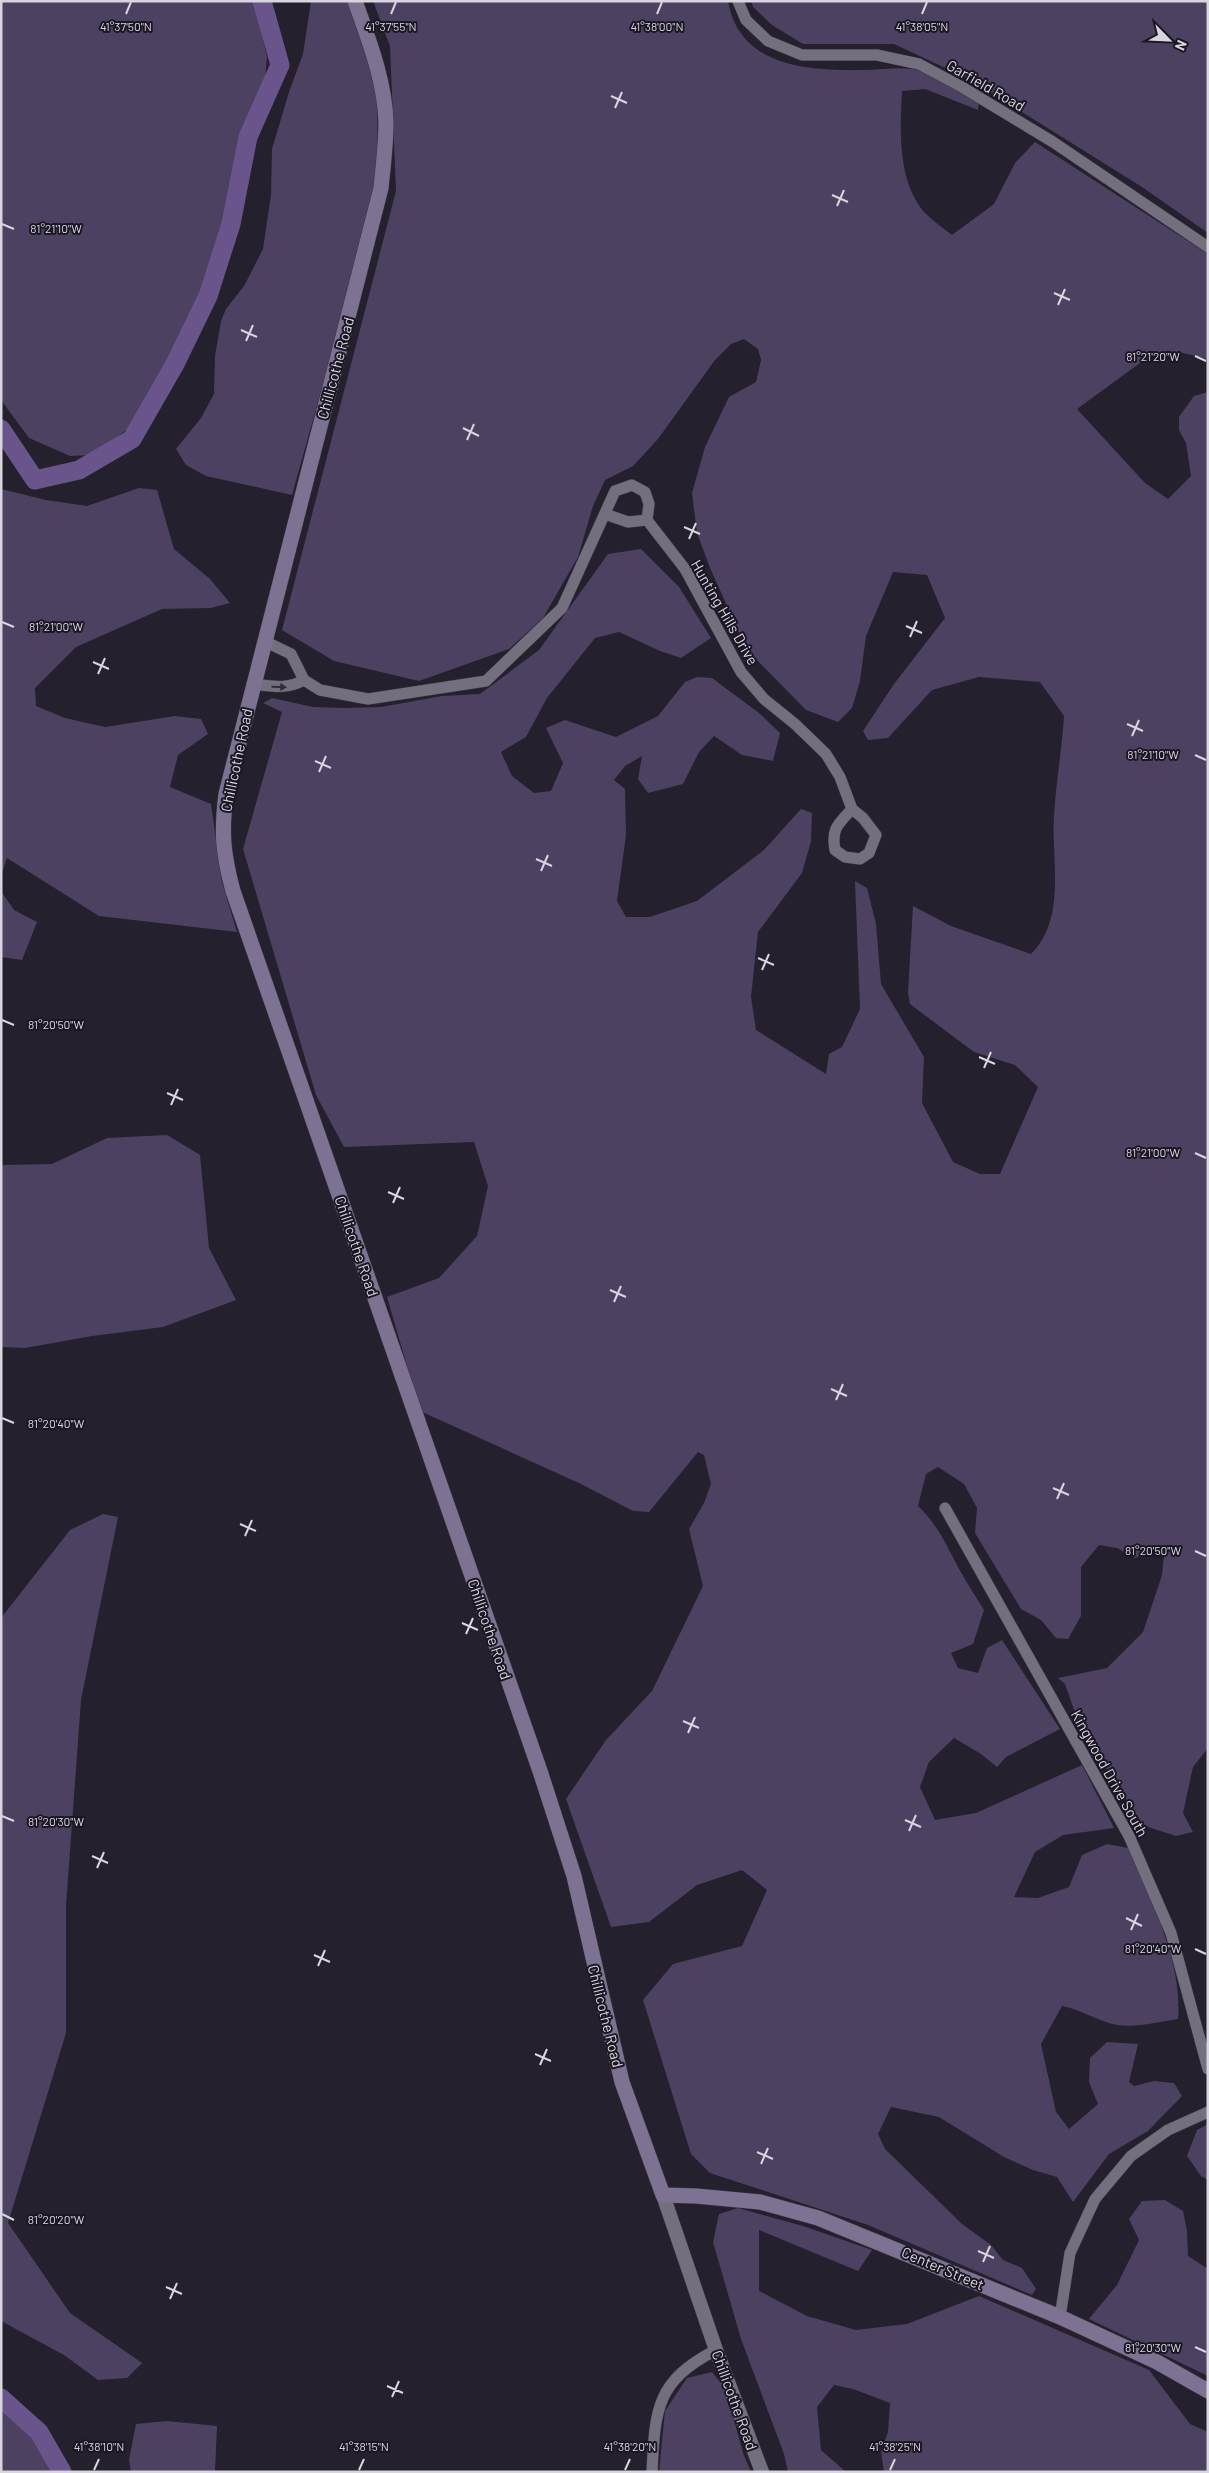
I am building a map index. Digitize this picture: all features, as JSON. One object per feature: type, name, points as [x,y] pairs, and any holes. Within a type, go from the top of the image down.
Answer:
[{"type":"main road","name":"Chillicothe Road","points":[[355,1],[380,80],[384,103],[385,142],[381,188],[252,684],[226,794],[222,825],[223,852],[233,891],[540,1771],[574,1876],[622,2082],[663,2195]]},
{"type":"main road","name":"Center Street","points":[[663,2195],[760,2202],[790,2209],[858,2233],[1060,2317],[1157,2362],[1208,2391]]},
{"type":"street","name":"Garfield Road","points":[[738,1],[746,20],[768,41],[802,55],[877,55],[919,64],[1053,142],[1208,247]]},
{"type":"street","points":[[264,640],[291,654],[304,680],[320,690],[368,699],[486,681],[562,608],[615,491],[632,485],[645,492],[650,504],[648,520],[628,522],[605,514]]},
{"type":"street","name":"Hunting Hills Drive","points":[[648,520],[685,569],[741,672],[764,699],[795,724],[826,754],[840,777],[852,809],[863,818],[876,836],[869,853],[860,859],[845,857],[835,850],[832,835],[839,822],[852,809]]},
{"type":"street","points":[[252,684],[281,688],[292,686],[304,680]]},
{"type":"street","name":"Kingwood Drive South","points":[[945,1508],[1129,1836],[1171,1934],[1208,2069]]},
{"type":"street","points":[[1060,2317],[1070,2253],[1095,2199],[1131,2156],[1168,2130],[1208,2112]]},
{"type":"street","name":"Chillicothe Road","points":[[663,2195],[716,2350],[762,2472]]},
{"type":"street","points":[[652,2472],[654,2429],[666,2391],[691,2363],[716,2350]]},
{"type":"shaded area","points":[[1,1],[254,1],[267,57],[264,91],[233,187],[218,255],[159,383],[133,425],[93,455],[70,456],[29,438],[1,400]]},
{"type":"shaded area","points":[[311,1],[348,1],[377,91],[378,170],[366,230],[292,495],[206,476],[186,465],[176,449],[201,418],[214,394],[215,356],[221,321],[226,309],[244,286],[263,249],[271,195],[272,149],[289,92],[303,54]]},
{"type":"shaded area","points":[[373,1],[728,1],[735,24],[747,41],[763,53],[782,61],[802,67],[824,69],[915,69],[929,73],[979,102],[978,110],[925,89],[902,91],[902,154],[909,186],[925,213],[952,235],[994,204],[1015,163],[1035,142],[1208,254],[1208,359],[1179,352],[1155,352],[1077,409],[1145,483],[1168,499],[1191,476],[1186,443],[1179,430],[1179,417],[1194,396],[1208,392],[1208,1748],[1193,1767],[1183,1813],[1193,1832],[1176,1836],[1142,1825],[1080,1727],[1065,1684],[1058,1678],[1107,1668],[1143,1632],[1162,1575],[1165,1546],[1135,1558],[1117,1548],[1099,1545],[1081,1567],[1081,1616],[1068,1639],[1056,1638],[1041,1620],[1021,1609],[975,1533],[977,1508],[964,1484],[938,1467],[926,1474],[918,1506],[941,1535],[984,1610],[973,1644],[951,1653],[958,1668],[978,1673],[987,1648],[1002,1640],[1060,1729],[1006,1757],[997,1767],[981,1754],[954,1738],[929,1762],[920,1787],[935,1820],[976,1813],[1082,1765],[1114,1828],[1063,1835],[1035,1852],[1014,1897],[1038,1898],[1069,1887],[1082,1855],[1107,1844],[1128,1848],[1155,1909],[1170,1953],[1175,1975],[1178,2019],[1125,2026],[1104,2021],[1062,2006],[1041,2044],[1056,2112],[1069,2129],[1098,2104],[1089,2082],[1090,2058],[1107,2042],[1138,2044],[1129,2082],[1134,2086],[1154,2081],[1174,2083],[1182,2096],[1148,2131],[1109,2154],[1073,2202],[1057,2177],[1033,2170],[1004,2157],[939,2117],[891,2107],[878,2134],[885,2149],[962,2224],[991,2245],[1003,2260],[1022,2268],[1036,2289],[1032,2295],[868,2225],[710,2173],[691,2154],[643,2000],[673,1964],[742,1946],[767,1890],[742,1870],[697,1885],[649,1922],[611,1927],[566,1799],[606,1740],[652,1691],[703,1586],[689,1529],[704,1503],[711,1484],[704,1455],[698,1452],[649,1512],[633,1511],[581,1484],[420,1411],[387,1297],[439,1278],[477,1236],[488,1186],[474,1142],[344,1147],[316,1095],[243,849],[282,712],[263,703],[272,698],[313,707],[381,707],[442,696],[480,694],[539,650],[608,554],[641,549],[679,587],[711,638],[681,658],[660,651],[619,632],[595,638],[547,698],[526,737],[501,752],[512,776],[534,793],[551,791],[563,763],[546,728],[565,720],[616,737],[658,716],[685,682],[697,677],[712,678],[759,713],[780,733],[773,761],[742,755],[714,736],[699,752],[683,784],[648,793],[638,779],[642,756],[625,766],[614,780],[625,789],[626,835],[617,901],[626,917],[650,917],[697,901],[764,850],[801,809],[812,813],[811,841],[802,873],[758,932],[751,997],[756,1030],[826,1074],[829,1054],[842,1047],[860,1009],[855,881],[867,888],[876,924],[881,984],[924,1057],[922,1103],[953,1162],[980,1174],[1000,1174],[1038,1087],[1015,1065],[974,1052],[910,1004],[908,993],[913,906],[951,926],[1031,954],[1042,940],[1049,924],[1053,906],[1055,888],[1054,815],[1064,716],[1040,682],[979,677],[932,690],[888,738],[868,740],[863,731],[894,684],[945,618],[927,575],[893,572],[866,636],[860,681],[852,708],[838,722],[806,710],[747,650],[710,568],[697,533],[692,493],[705,447],[729,397],[756,382],[761,360],[758,349],[744,339],[731,344],[715,360],[658,439],[633,466],[605,480],[593,506],[578,557],[543,618],[509,649],[419,681],[334,661],[282,630],[396,191],[390,46]]},
{"type":"shaded area","points":[[751,1],[1208,1],[1208,233],[1142,187],[971,80],[894,44],[803,44],[772,25],[753,7]]},
{"type":"shaded area","points":[[139,488],[157,490],[174,549],[210,579],[230,603],[211,608],[162,609],[76,647],[35,688],[36,706],[65,718],[105,727],[175,716],[201,719],[208,734],[178,755],[170,787],[211,804],[222,882],[237,932],[99,916],[7,858],[1,876],[1,489],[46,500],[87,506]]},
{"type":"shaded area","points":[[1,891],[14,910],[37,922],[22,960],[1,957]]},
{"type":"shaded area","points":[[167,1135],[200,1155],[209,1248],[236,1300],[163,1327],[92,1336],[25,1348],[1,1347],[1,1165],[52,1164],[107,1138]]},
{"type":"shaded area","points":[[103,1514],[118,1517],[81,1700],[66,1906],[66,2033],[8,2223],[70,2313],[142,2363],[127,2378],[98,2380],[64,2355],[1,2321],[1,1618],[70,1530]]},
{"type":"shaded area","points":[[1208,2124],[1208,2180],[1201,2176],[1187,2156],[1197,2130]]},
{"type":"shaded area","points":[[1165,2200],[1183,2211],[1187,2231],[1188,2256],[1208,2269],[1208,2376],[1089,2319],[1117,2285],[1139,2240],[1129,2219],[1142,2201]]},
{"type":"shaded area","points":[[738,2208],[803,2226],[872,2250],[858,2271],[759,2230],[759,2291],[807,2316],[856,2330],[907,2324],[979,2296],[1149,2370],[1190,2424],[1208,2432],[1208,2472],[884,2472],[881,2452],[888,2432],[890,2403],[853,2389],[834,2385],[817,2407],[821,2450],[846,2472],[788,2472],[784,2454],[741,2339],[713,2242],[719,2214]]},
{"type":"shaded area","points":[[712,2372],[726,2390],[743,2453],[751,2472],[659,2472],[665,2411],[687,2378]]},
{"type":"shaded area","points":[[1,2398],[39,2432],[62,2472],[1,2472]]},
{"type":"shaded area","points":[[167,2421],[217,2426],[215,2472],[131,2472],[129,2460],[136,2424]]},
{"type":"waterway","points":[[1,429],[35,480],[79,470],[132,439],[175,364],[208,296],[231,224],[248,137],[280,65],[262,1]]},
{"type":"waterway","points":[[1,2398],[39,2432],[62,2472]]}]
